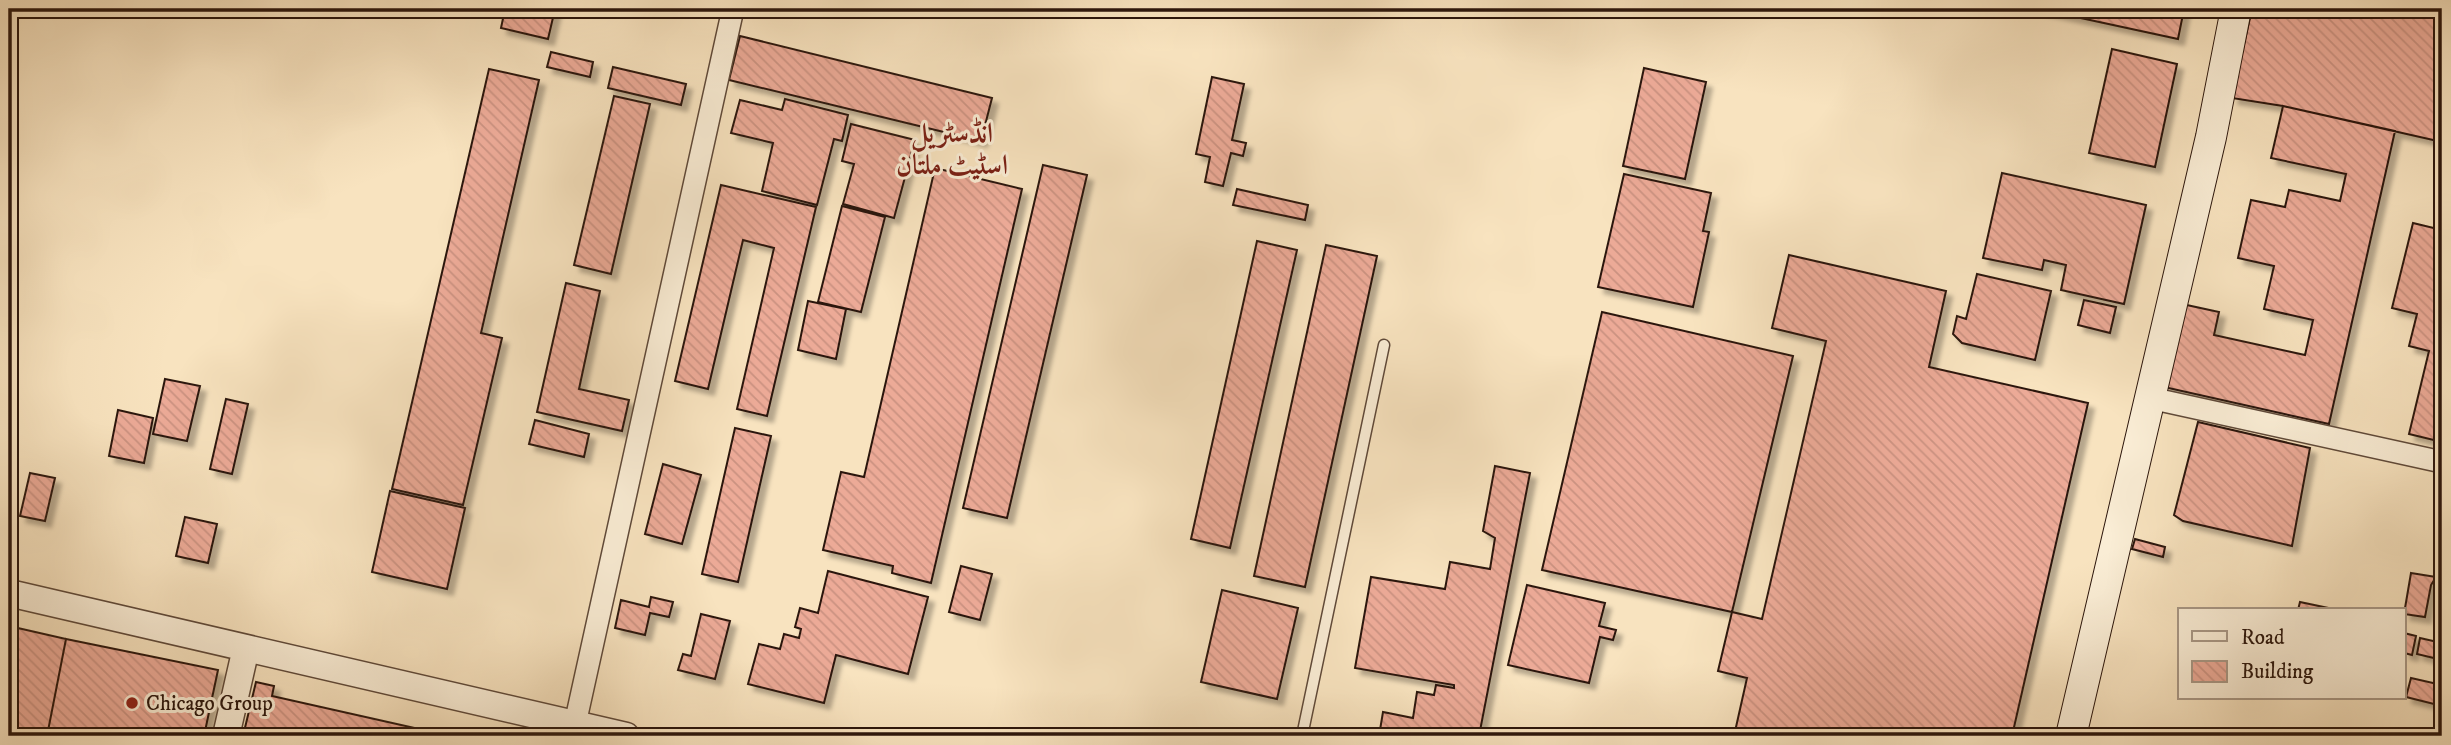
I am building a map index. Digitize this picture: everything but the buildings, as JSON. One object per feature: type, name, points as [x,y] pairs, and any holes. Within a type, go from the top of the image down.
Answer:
[{"type":"main road","points":[[2071,736],[2211,138],[2236,9]]},
{"type":"street","points":[[575,724],[733,9]]},
{"type":"street","points":[[2150,398],[2442,462]]},
{"type":"street","points":[[9,593],[626,736]]},
{"type":"street","points":[[226,736],[246,648]]},
{"type":"lane","points":[[1302,736],[1384,345]]},
{"type":"place","name":"Chicago Group","points":[[132,703]]},
{"type":"district","name":"انڈسٹریل اسٹیٹ ملتان","points":[[952,148]]}]
